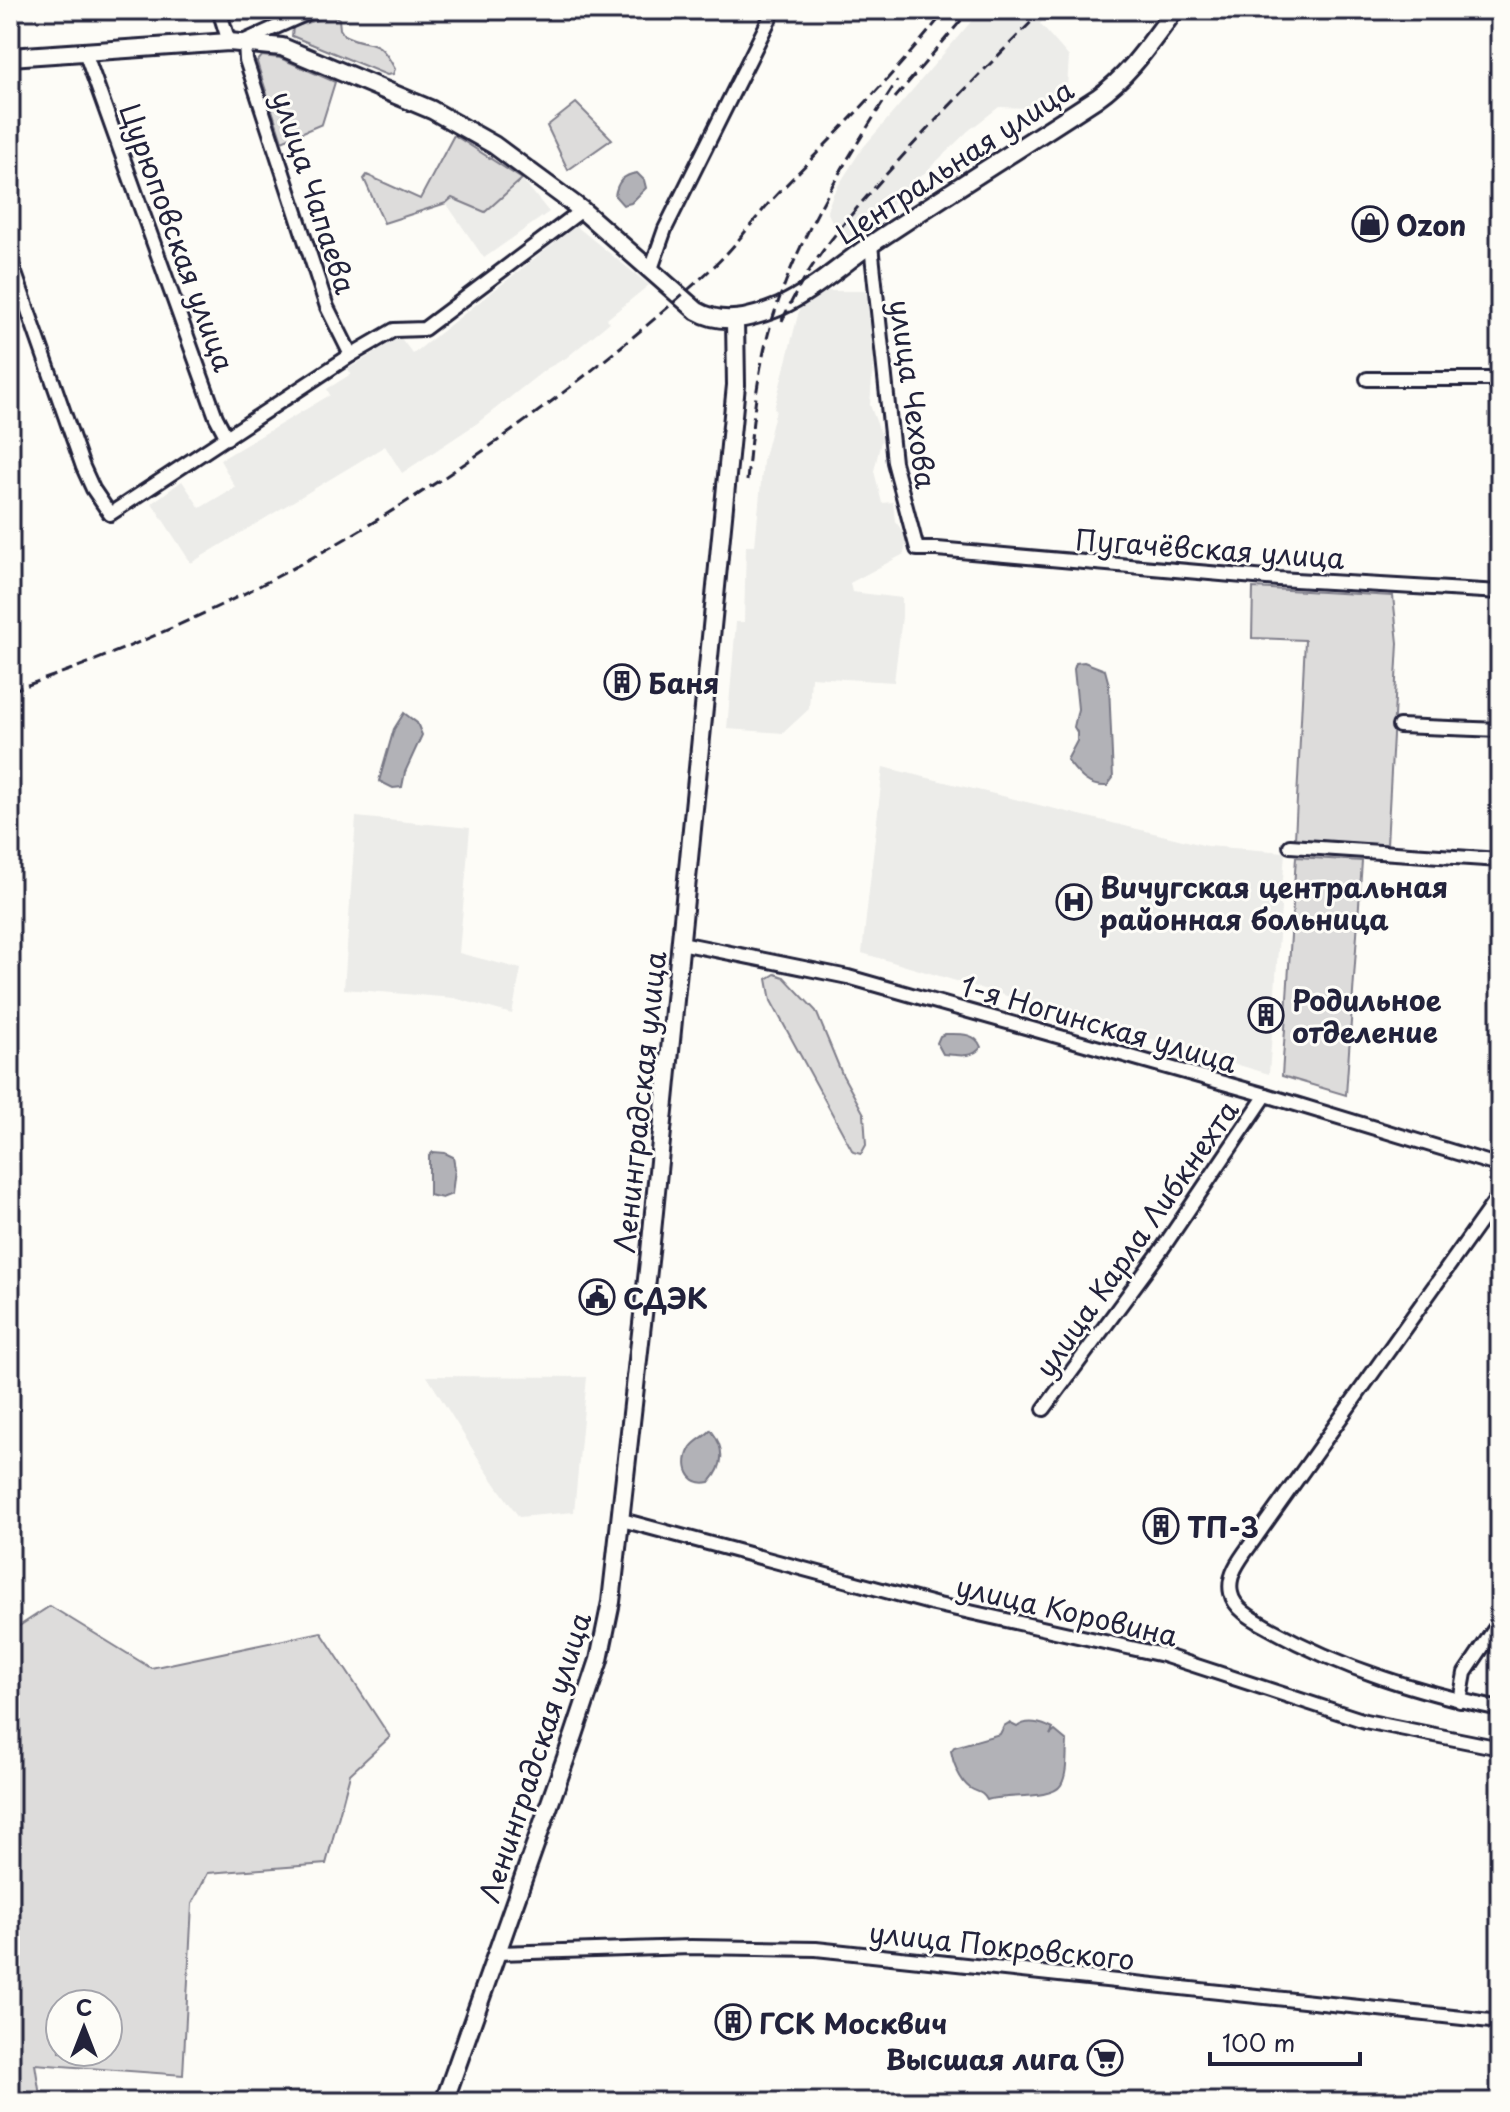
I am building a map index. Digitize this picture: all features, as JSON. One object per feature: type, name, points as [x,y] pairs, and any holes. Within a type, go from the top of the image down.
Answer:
[{"type":"main road","name":"Центральная улица","points":[[735,320],[777,308],[792,300],[1118,84],[1175,10]]},
{"type":"main road","points":[[10,57],[237,41],[282,47],[432,110],[494,145],[582,210],[697,311],[708,317],[735,320]]},
{"type":"main road","name":"Ленинградская улица","points":[[444,2102],[599,1660],[611,1602],[622,1520],[736,385],[735,320]]},
{"type":"street","name":"улица Чапаева","points":[[219,10],[246,60],[327,307],[351,355]]},
{"type":"street","points":[[237,41],[314,10]]},
{"type":"street","points":[[651,269],[665,229],[774,10]]},
{"type":"street","name":"Цурюповская улица","points":[[85,52],[216,417],[227,438]]},
{"type":"street","points":[[10,259],[83,467],[110,514],[351,355],[394,330],[424,329],[582,210]]},
{"type":"street","name":"улица Чехова","points":[[871,245],[894,462],[917,549]]},
{"type":"street","points":[[1367,379],[1500,379]]},
{"type":"street","name":"Пугачёвская улица","points":[[917,549],[1333,583],[1500,592]]},
{"type":"street","points":[[1399,726],[1500,730]]},
{"type":"street","points":[[1290,846],[1500,860]]},
{"type":"street","name":"1-я Ногинская улица","points":[[681,943],[848,977],[1266,1095],[1500,1166]]},
{"type":"street","name":"улица Карла Либкнехта","points":[[1044,1409],[1162,1249],[1266,1095]]},
{"type":"street","points":[[1500,1194],[1233,1572],[1231,1594],[1241,1610],[1322,1655],[1378,1678],[1500,1709]]},
{"type":"street","name":"улица Коровина","points":[[622,1520],[934,1604],[1163,1655],[1365,1721],[1500,1748]]},
{"type":"street","points":[[1460,1701],[1465,1673],[1500,1621]]},
{"type":"street","name":"улица Покровского","points":[[497,1953],[705,1947],[816,1949],[1500,2022]]},
{"type":"shaded area","points":[[981,10],[1051,10],[1040,24],[1069,57],[1067,88],[1027,108],[999,107],[968,131],[845,250],[827,211],[833,194],[861,150]]},
{"type":"shaded area","points":[[333,15],[339,19],[344,35],[383,50],[395,69],[393,74],[387,75],[292,36],[293,27]]},
{"type":"shaded area","points":[[262,56],[280,58],[335,82],[322,124],[282,141],[257,62]]},
{"type":"shaded area","points":[[576,103],[612,139],[568,170],[547,126]]},
{"type":"shaded area","points":[[454,135],[522,179],[485,212],[452,198],[446,203],[384,223],[364,179],[367,175],[420,199]]},
{"type":"shaded area","points":[[637,173],[644,180],[646,188],[631,203],[623,205],[615,196],[617,187],[624,177]]},
{"type":"shaded area","points":[[522,179],[549,212],[484,258],[446,203],[452,198],[485,212]]},
{"type":"shaded area","points":[[576,226],[649,285],[607,319],[610,322],[476,424],[402,473],[385,446],[191,563],[152,503],[182,481],[200,508],[235,487],[220,460],[330,395],[327,389],[351,374],[348,369],[400,337],[413,354]]},
{"type":"shaded area","points":[[823,291],[870,291],[876,331],[870,405],[882,437],[874,471],[882,503],[893,502],[895,521],[907,537],[904,554],[850,583],[852,592],[902,598],[894,682],[811,677],[809,709],[783,733],[727,729],[736,622],[744,622],[746,546],[755,546],[763,461],[774,409],[800,307]]},
{"type":"shaded area","points":[[1253,588],[1393,596],[1398,643],[1387,845],[1295,839],[1305,640],[1252,638]]},
{"type":"shaded area","points":[[1084,662],[1105,670],[1109,685],[1113,778],[1107,786],[1089,782],[1067,760],[1077,741],[1074,727],[1078,709],[1074,669],[1076,663]]},
{"type":"shaded area","points":[[404,713],[417,723],[422,735],[405,772],[402,787],[393,788],[379,781],[394,729]]},
{"type":"shaded area","name":"Вичугская центральная районная больница","points":[[883,767],[1207,846],[1285,852],[1269,1074],[862,953]]},
{"type":"shaded area","points":[[356,817],[470,828],[459,953],[521,969],[512,1014],[454,998],[344,989]]},
{"type":"shaded area","points":[[1296,857],[1362,861],[1346,1095],[1282,1076]]},
{"type":"shaded area","points":[[775,974],[784,977],[816,1011],[842,1074],[864,1114],[866,1145],[861,1154],[853,1152],[771,1001],[767,979]]},
{"type":"shaded area","points":[[940,1036],[971,1036],[981,1047],[969,1055],[943,1054],[937,1043]]},
{"type":"shaded area","points":[[433,1152],[453,1157],[452,1194],[442,1198],[429,1195],[429,1156]]},
{"type":"shaded area","points":[[427,1376],[587,1377],[574,1512],[519,1517]]},
{"type":"shaded area","points":[[711,1430],[719,1443],[721,1463],[710,1482],[702,1483],[691,1478],[686,1460],[695,1442]]},
{"type":"shaded area","points":[[50,1606],[151,1668],[321,1632],[390,1737],[350,1774],[326,1864],[208,1873],[192,1904],[183,2075],[89,2068],[124,2068],[124,1988],[44,1988],[44,2065],[35,2064],[41,2102],[10,2102],[10,1632]]},
{"type":"shaded area","points":[[1009,1723],[1017,1727],[1030,1723],[1044,1725],[1053,1729],[1050,1735],[1055,1731],[1067,1741],[1065,1775],[1056,1790],[987,1800],[963,1781],[952,1756],[954,1747],[1000,1734]]},
{"type":"railway","points":[[10,691],[107,655],[201,614],[293,568],[382,517],[552,401],[720,261],[946,10]]},
{"type":"railway","points":[[895,98],[970,10]]},
{"type":"railway","points":[[782,321],[815,262],[853,212],[922,135],[1043,10]]},
{"type":"railway","points":[[747,481],[762,363],[782,291],[825,198],[897,81]]},
{"type":"place","name":"Ozon","points":[[1370,224]]},
{"type":"place","name":"Баня","points":[[622,682]]},
{"type":"place","name":"Вичугская центральная районная больница","points":[[1074,902]]},
{"type":"place","name":"Родильное отделение","points":[[1266,1015]]},
{"type":"place","name":"СДЭК","points":[[597,1297]]},
{"type":"place","name":"ТП-3","points":[[1161,1526]]},
{"type":"place","name":"ГСК Москвич","points":[[733,2022]]},
{"type":"place","name":"Высшая лига","points":[[1105,2058]]}]
